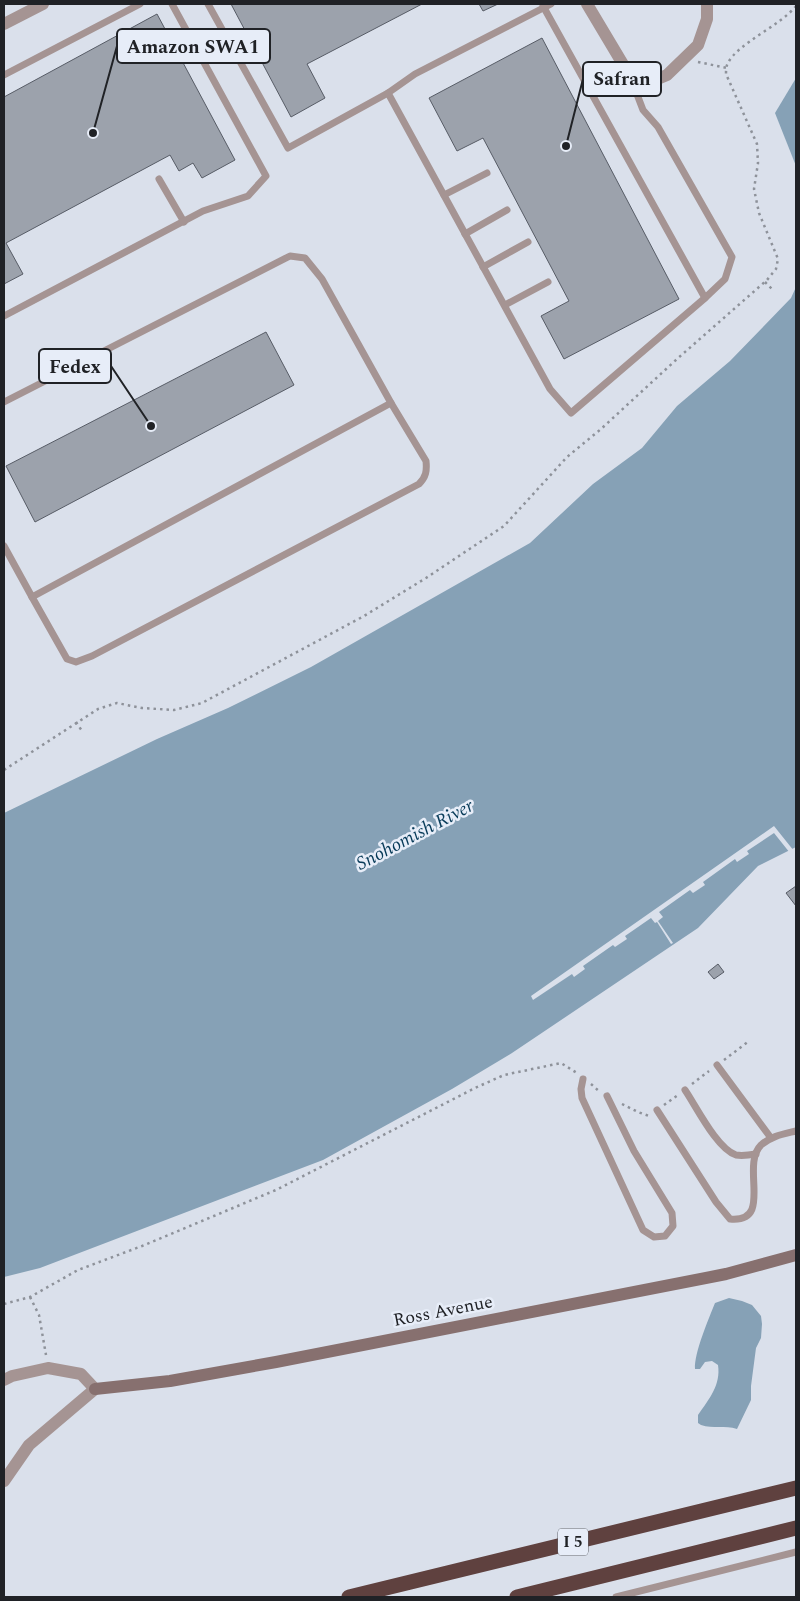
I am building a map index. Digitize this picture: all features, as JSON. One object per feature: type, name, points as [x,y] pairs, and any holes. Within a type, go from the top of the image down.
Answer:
[{"type":"highway","name":"I 5","points":[[349,1597],[796,1488]]},
{"type":"highway","name":"I 5","points":[[516,1597],[796,1528]]},
{"type":"street","points":[[4,24],[43,4]]},
{"type":"street","points":[[587,4],[630,76],[648,83],[667,75],[698,45],[707,19],[707,4]]},
{"type":"street","name":"Ross Avenue","points":[[95,1389],[170,1381],[276,1362],[726,1274],[796,1255]]},
{"type":"street","points":[[4,1380],[12,1376],[48,1368],[81,1374],[95,1389],[29,1445],[4,1481]]},
{"type":"lane","points":[[4,75],[140,4]]},
{"type":"lane","points":[[4,316],[203,211],[248,196],[266,176],[172,4]]},
{"type":"lane","points":[[208,4],[288,148],[388,93],[415,74],[546,5],[705,298]]},
{"type":"lane","points":[[388,93],[550,389],[572,413],[725,279],[732,257],[658,127],[643,110],[630,76]]},
{"type":"lane","points":[[444,195],[487,173]]},
{"type":"lane","points":[[159,179],[184,222]]},
{"type":"lane","points":[[466,234],[507,210]]},
{"type":"lane","points":[[484,267],[528,242]]},
{"type":"lane","points":[[4,402],[290,256],[305,258],[322,279],[391,403],[426,461],[427,469],[425,478],[419,484],[92,656],[76,662],[68,659],[4,546]]},
{"type":"lane","points":[[505,305],[548,282]]},
{"type":"lane","points":[[32,597],[391,403]]},
{"type":"lane","points":[[717,1065],[770,1138]]},
{"type":"lane","points":[[583,1079],[582,1098],[643,1230],[654,1237],[665,1236],[673,1226],[672,1213],[634,1151],[607,1096]]},
{"type":"lane","points":[[685,1090],[715,1136],[726,1149],[737,1155],[756,1154]]},
{"type":"lane","points":[[657,1110],[716,1202],[730,1219],[740,1220],[749,1215],[753,1208],[755,1196],[753,1164],[759,1147],[770,1138],[796,1131]]},
{"type":"lane","points":[[616,1597],[796,1552]]},
{"type":"path","points":[[4,770],[98,709],[117,703],[142,708],[174,710],[202,703],[364,616],[426,578],[504,526],[567,457],[766,282],[776,269],[778,259],[759,213],[754,189],[758,163],[757,144],[726,74],[726,68],[734,54],[785,17],[796,6]]},
{"type":"path","points":[[684,59],[726,68]]},
{"type":"path","points":[[766,282],[772,289]]},
{"type":"path","points":[[76,722],[82,731]]},
{"type":"path","points":[[4,1304],[30,1297],[78,1270],[142,1246],[276,1190],[412,1119],[504,1075],[561,1063],[577,1072],[583,1079],[607,1096],[650,1116],[749,1041]]},
{"type":"path","points":[[30,1297],[39,1315],[48,1368]]},
{"type":"water","points":[[796,78],[796,166],[775,113]]},
{"type":"water","name":"Snohomish River","points":[[796,287],[796,847],[758,866],[698,928],[512,1053],[452,1089],[323,1160],[40,1268],[4,1277],[4,813],[311,667],[530,543],[593,484],[642,448],[677,406],[730,361],[791,298]]},
{"type":"water","points":[[729,1298],[752,1305],[761,1316],[762,1324],[761,1338],[756,1348],[751,1400],[737,1429],[706,1426],[698,1423],[698,1415],[716,1385],[718,1365],[712,1361],[705,1362],[700,1369],[695,1369],[695,1362],[702,1336],[715,1303]]},
{"type":"pier","points":[[774,826],[794,851],[790,853],[774,833],[747,851],[749,854],[737,862],[735,859],[703,882],[705,885],[693,893],[690,890],[659,912],[663,917],[658,921],[673,943],[671,944],[657,922],[655,923],[651,918],[625,936],[627,939],[615,947],[613,945],[583,966],[585,969],[574,977],[572,974],[533,1000],[531,996]]},
{"type":"building","points":[[231,4],[422,4],[307,64],[325,98],[291,117]]},
{"type":"building","points":[[479,4],[498,4],[483,11]]},
{"type":"building","points":[[157,14],[235,160],[202,178],[193,163],[179,171],[170,155],[6,243],[23,274],[4,284],[4,97]]},
{"type":"building","points":[[542,38],[679,299],[564,359],[541,316],[569,301],[483,138],[457,151],[429,98]]},
{"type":"building","points":[[266,332],[294,385],[35,522],[6,466]]},
{"type":"building","points":[[796,886],[796,906],[786,893]]},
{"type":"building","points":[[718,964],[724,972],[714,979],[708,972]]},
{"type":"place","name":"Amazon SWA1","points":[[93,133]]},
{"type":"place","name":"Safran","points":[[566,146]]},
{"type":"place","name":"Fedex","points":[[151,426]]}]
